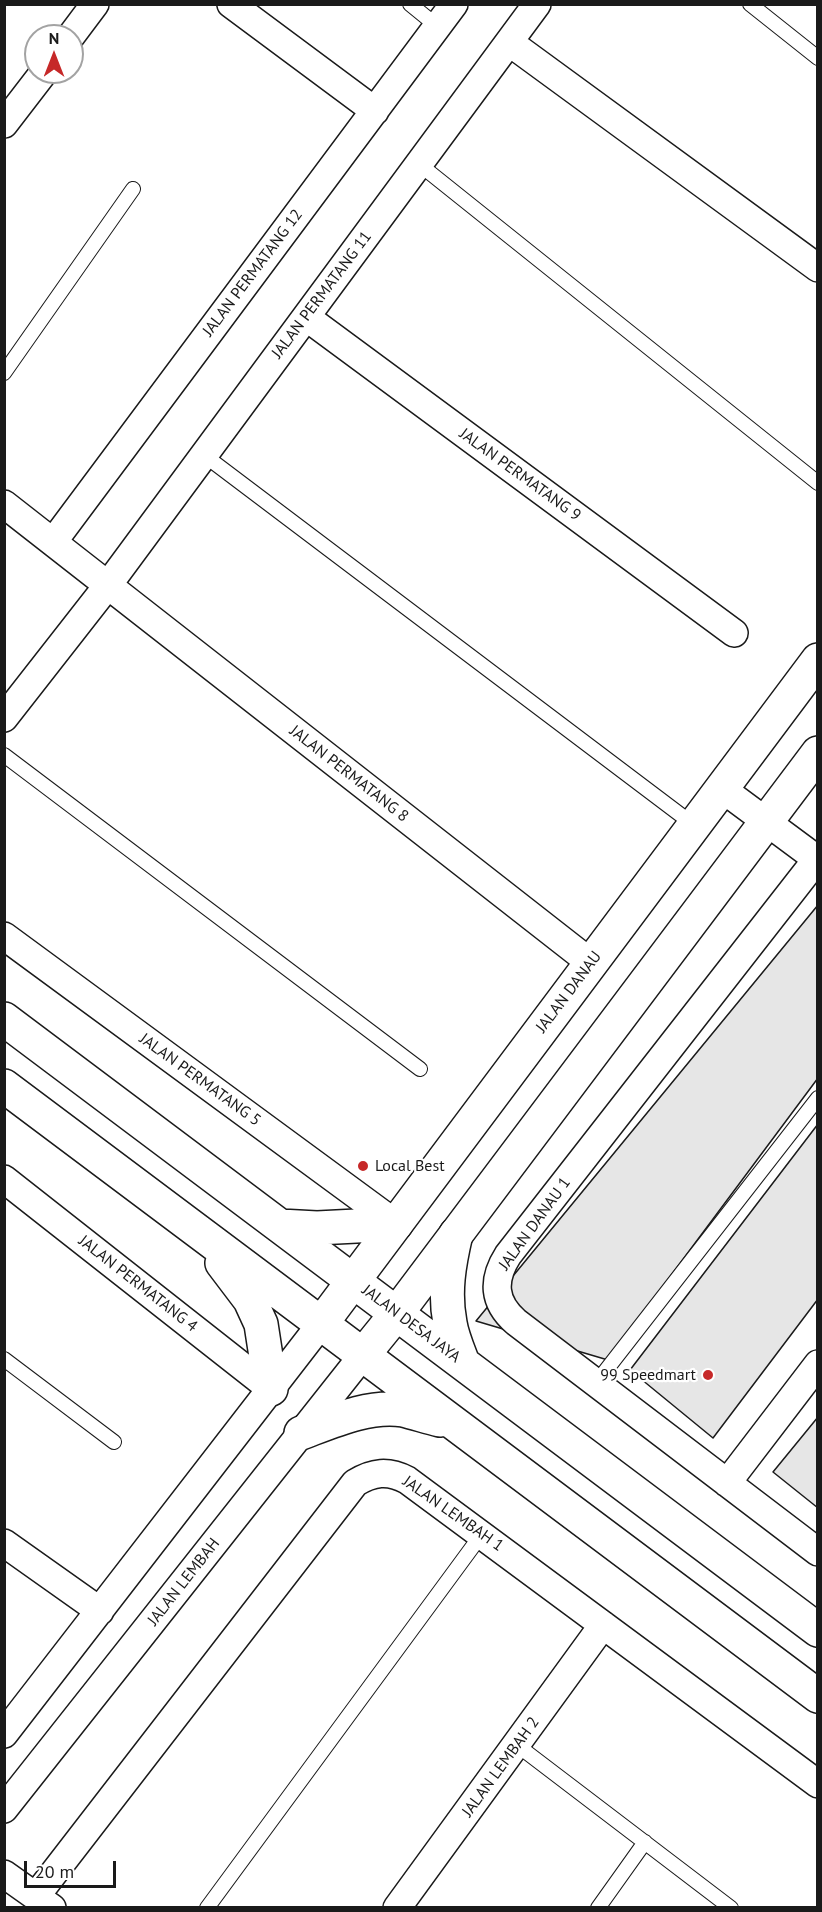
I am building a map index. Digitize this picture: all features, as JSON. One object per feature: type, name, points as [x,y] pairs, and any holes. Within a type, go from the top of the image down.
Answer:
[{"type":"main road","name":"JALAN DANAU","points":[[321,1324],[818,660]]},
{"type":"main road","points":[[363,1355],[818,753]]},
{"type":"main road","name":"JALAN DESA JAYA","points":[[4,1019],[818,1630]]},
{"type":"main road","points":[[4,1086],[818,1696]]},
{"type":"main road","points":[[280,1226],[317,1228],[396,1224]]},
{"type":"main road","points":[[456,1234],[448,1269],[446,1298],[450,1325],[463,1363]]},
{"type":"main road","points":[[208,1239],[221,1262],[250,1300],[261,1324],[271,1389]]},
{"type":"main road","points":[[301,1433],[368,1411],[401,1410],[454,1423]]},
{"type":"street","points":[[80,24],[95,4]]},
{"type":"street","points":[[231,4],[375,111]]},
{"type":"street","name":"JALAN PERMATANG 12","points":[[53,542],[454,4]]},
{"type":"street","name":"JALAN PERMATANG 11","points":[[4,718],[108,585],[537,4]]},
{"type":"street","points":[[509,42],[818,268]]},
{"type":"street","points":[[4,124],[35,84]]},
{"type":"street","name":"JALAN PERMATANG 9","points":[[306,317],[734,633]]},
{"type":"street","name":"JALAN PERMATANG 8","points":[[4,504],[591,963]]},
{"type":"street","points":[[722,788],[817,860]]},
{"type":"street","name":"JALAN DANAU 1","points":[[817,860],[501,1266],[497,1293],[507,1314],[818,1552]]},
{"type":"street","name":"JALAN PERMATANG 5","points":[[4,936],[396,1224]]},
{"type":"street","name":"JALAN PERMATANG 4","points":[[4,1179],[271,1389]]},
{"type":"street","points":[[4,1734],[321,1324]]},
{"type":"street","name":"JALAN LEMBAH","points":[[4,1809],[363,1355]]},
{"type":"street","points":[[727,1483],[816,1368]]},
{"type":"street","name":"JALAN LEMBAH 1","points":[[44,1902],[355,1484],[367,1476],[382,1472],[396,1474],[407,1480],[818,1784]]},
{"type":"street","points":[[4,1543],[99,1611]]},
{"type":"street","name":"JALAN LEMBAH 2","points":[[397,1908],[603,1625]]},
{"type":"street","points":[[4,1874],[44,1902]]},
{"type":"lane","points":[[410,4],[437,26]]},
{"type":"lane","points":[[750,4],[818,58]]},
{"type":"lane","points":[[419,164],[818,483]]},
{"type":"lane","points":[[4,373],[134,189]]},
{"type":"lane","points":[[204,455],[694,825]]},
{"type":"lane","points":[[4,755],[420,1069]]},
{"type":"lane","points":[[596,1383],[818,1098]]},
{"type":"lane","points":[[4,1359],[114,1442]]},
{"type":"lane","points":[[207,1908],[482,1534]]},
{"type":"lane","points":[[517,1745],[731,1908]]},
{"type":"lane","points":[[598,1908],[645,1842]]},
{"type":"building","points":[[818,905],[818,1078],[608,1360],[476,1321]]},
{"type":"building","points":[[818,1124],[818,1299],[713,1438],[630,1370]]},
{"type":"building","points":[[818,1417],[818,1508],[773,1472]]},
{"type":"place","name":"Local Best","points":[[363,1166]]},
{"type":"place","name":"99 Speedmart","points":[[708,1375]]}]
